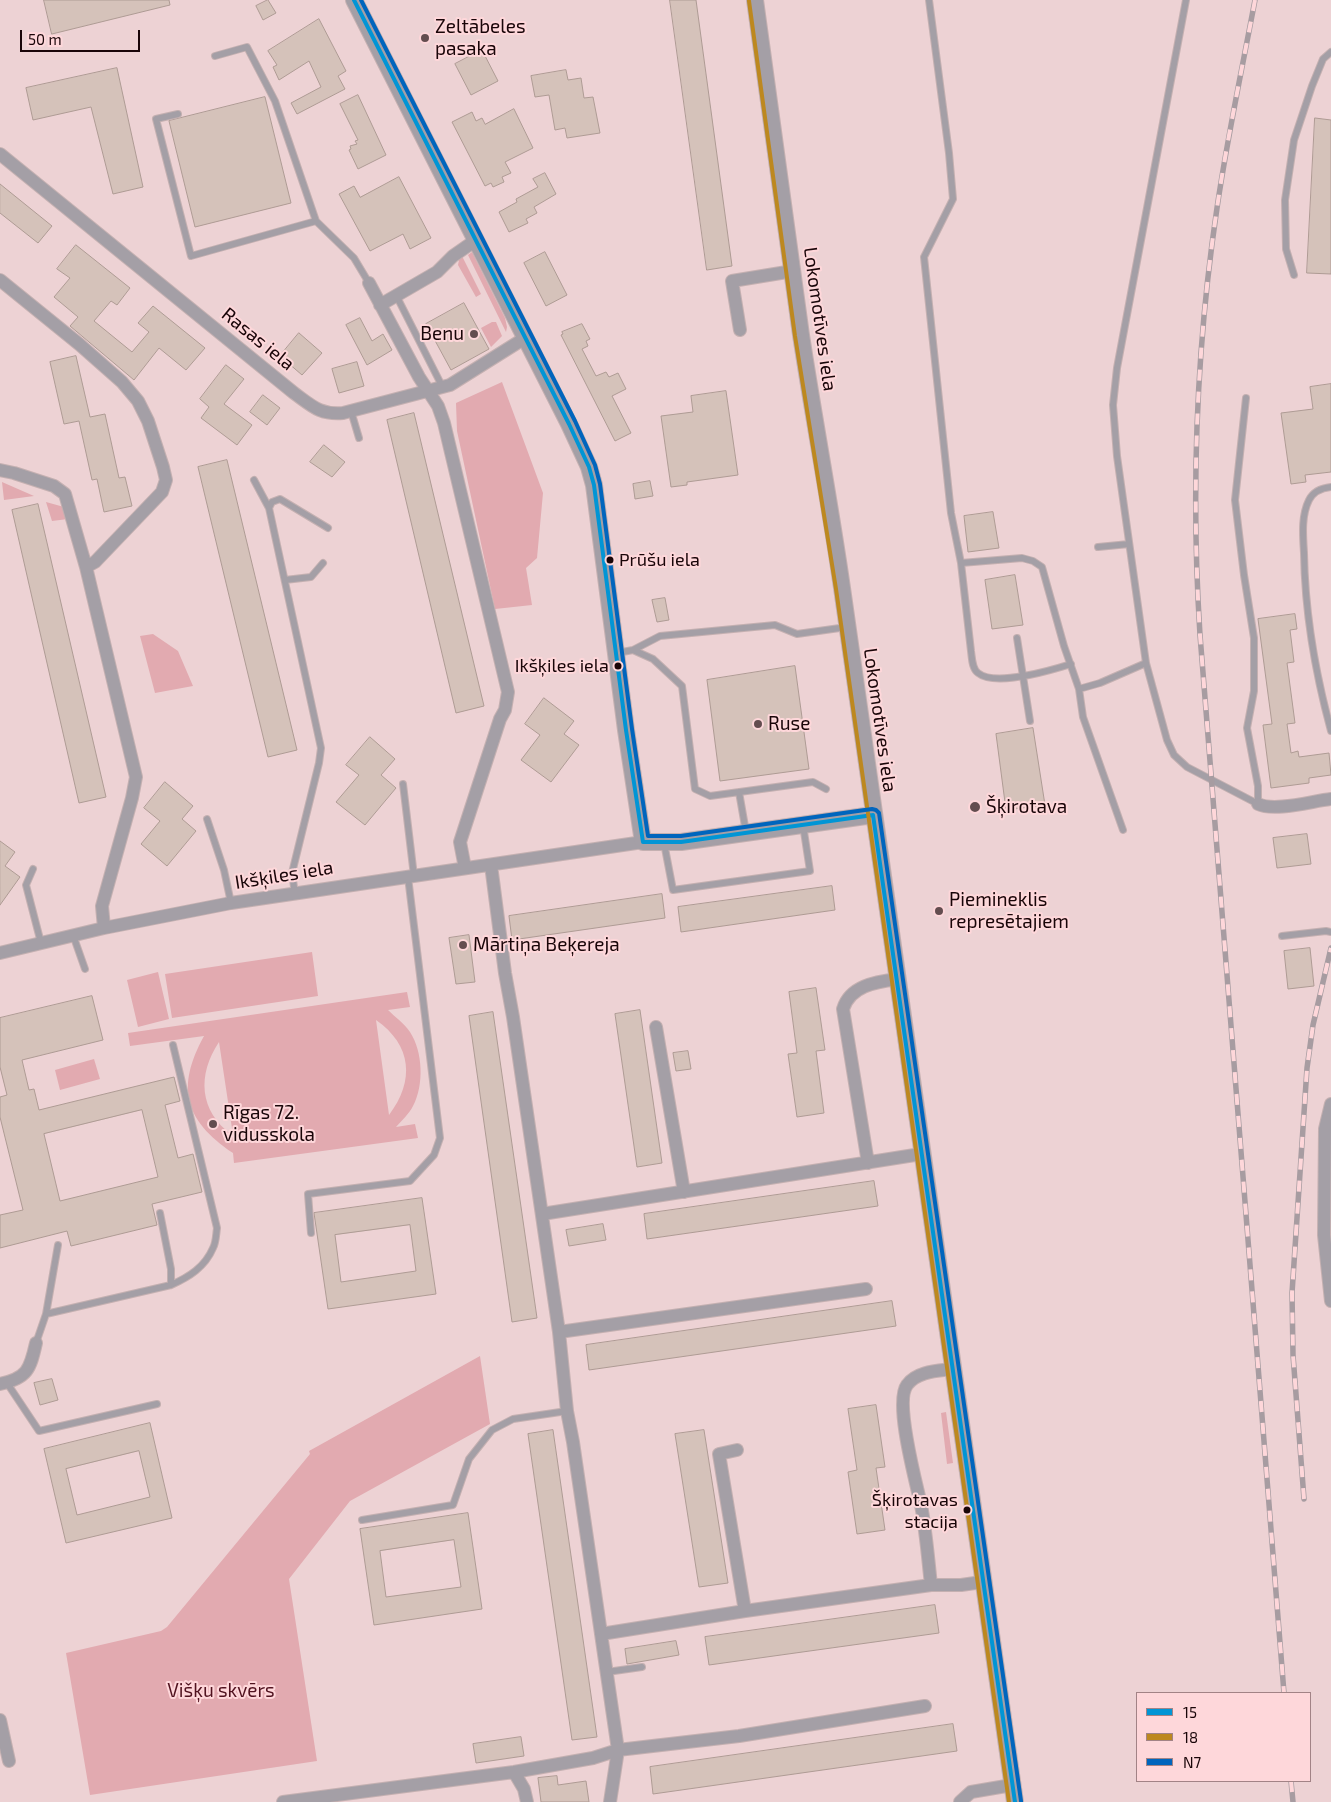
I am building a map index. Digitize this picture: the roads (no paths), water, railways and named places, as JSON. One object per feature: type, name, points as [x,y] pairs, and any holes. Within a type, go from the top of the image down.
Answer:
[{"type":"street","points":[[354,0],[569,424],[592,476],[625,652],[626,730],[644,842]]},
{"type":"street","name":"Lokomotīves iela","points":[[755,0],[793,271],[847,627],[1014,1802]]},
{"type":"street","name":"Rasas iela","points":[[0,154],[294,392],[314,407],[330,414],[350,411],[450,385],[525,338]]},
{"type":"street","points":[[380,305],[437,272],[453,256],[476,240]]},
{"type":"street","points":[[740,330],[732,281],[793,271]]},
{"type":"street","points":[[0,280],[79,344],[122,382],[138,401],[148,421],[163,467],[166,480],[162,492],[95,562],[86,567]]},
{"type":"street","points":[[369,283],[419,377],[438,406],[444,423],[508,692],[505,710],[500,719],[460,842],[465,868]]},
{"type":"street","points":[[0,470],[54,486],[65,494],[86,567],[136,777],[102,906],[104,928]]},
{"type":"street","points":[[1258,804],[1264,807],[1278,807],[1331,798]]},
{"type":"street","name":"Ikšķiles iela","points":[[0,953],[104,928],[231,903],[644,842],[681,842],[873,816]]},
{"type":"street","points":[[491,865],[505,973],[559,1332],[567,1411],[618,1750],[610,1802]]},
{"type":"street","points":[[868,1162],[843,1009],[846,999],[856,990],[873,982],[897,979]]},
{"type":"street","points":[[656,1026],[684,1192]]},
{"type":"street","points":[[1331,1104],[1325,1129],[1324,1235],[1331,1301]]},
{"type":"street","points":[[542,1214],[921,1154]]},
{"type":"street","points":[[559,1332],[861,1290],[856,1276]]},
{"type":"street","points":[[3,1384],[22,1378],[32,1361],[36,1343]]},
{"type":"street","points":[[931,1585],[921,1505],[909,1458],[903,1401],[906,1386],[915,1378],[929,1372],[953,1369]]},
{"type":"street","points":[[737,1450],[719,1454],[745,1610]]},
{"type":"street","points":[[601,1634],[745,1610],[931,1585],[961,1585],[982,1582]]},
{"type":"street","points":[[283,1802],[514,1772],[593,1758],[618,1750],[739,1736],[925,1706]]},
{"type":"street","points":[[0,1720],[9,1761]]},
{"type":"street","points":[[514,1772],[524,1789],[527,1802]]},
{"type":"street","points":[[960,1802],[971,1792],[1012,1785]]},
{"type":"lane","points":[[929,0],[949,153],[953,199],[924,257],[950,513],[961,563],[973,666],[978,673],[991,678],[1046,672],[1070,664]]},
{"type":"lane","points":[[1186,0],[1117,368],[1113,405],[1117,456],[1146,664],[1167,740],[1174,755],[1187,767],[1258,804],[1258,786],[1247,728],[1254,691],[1254,638],[1244,575],[1236,500],[1246,398]]},
{"type":"lane","points":[[215,56],[247,47],[275,101],[316,221],[354,258],[369,283]]},
{"type":"lane","points":[[1294,275],[1286,249],[1285,200],[1294,140],[1323,59],[1331,52]]},
{"type":"lane","points":[[178,114],[156,119],[191,256],[316,221]]},
{"type":"lane","points":[[396,295],[442,386]]},
{"type":"lane","points":[[350,411],[359,438]]},
{"type":"lane","points":[[254,480],[269,508],[321,748],[292,873],[295,894]]},
{"type":"lane","points":[[1331,487],[1325,487],[1316,492],[1309,500],[1303,521],[1305,584],[1310,635],[1331,731]]},
{"type":"lane","points":[[269,508],[272,502],[280,499],[328,528]]},
{"type":"lane","points":[[1098,547],[1129,544]]},
{"type":"lane","points":[[961,563],[1022,558],[1033,561],[1042,567],[1079,689],[1083,717],[1123,830]]},
{"type":"lane","points":[[285,580],[311,577],[323,563]]},
{"type":"lane","points":[[625,652],[660,636],[775,625],[797,634],[847,627]]},
{"type":"lane","points":[[1018,638],[1030,721]]},
{"type":"lane","points":[[625,652],[653,659],[682,686],[696,789],[710,796],[813,782],[826,789]]},
{"type":"lane","points":[[1079,689],[1100,683],[1146,664]]},
{"type":"lane","points":[[311,1233],[308,1194],[410,1181],[434,1155],[440,1138],[402,784]]},
{"type":"lane","points":[[739,792],[746,833]]},
{"type":"lane","points":[[207,819],[224,870],[231,903]]},
{"type":"lane","points":[[664,842],[673,890],[810,871],[803,824]]},
{"type":"lane","points":[[33,869],[26,885],[41,943]]},
{"type":"lane","points":[[1282,936],[1331,932]]},
{"type":"lane","points":[[73,936],[85,969]]},
{"type":"lane","points":[[46,1314],[171,1285],[192,1275],[213,1248],[217,1228],[173,1045]]},
{"type":"lane","points":[[160,1213],[171,1269],[171,1285]]},
{"type":"lane","points":[[36,1343],[46,1314],[58,1245]]},
{"type":"lane","points":[[3,1384],[38,1431],[157,1404]]},
{"type":"lane","points":[[362,1520],[453,1505],[469,1459],[492,1430],[513,1419],[567,1411]]},
{"type":"lane","points":[[607,1672],[642,1667]]},
{"type":"railway","points":[[1255,0],[1225,156],[1204,314],[1197,421],[1196,528],[1200,635],[1284,1692]]},
{"type":"railway","points":[[1304,1499],[1293,1355],[1292,1293],[1307,1068],[1313,1025],[1331,948]]},
{"type":"railway","points":[[1291,1782],[1293,1802]]},
{"type":"place","name":"Zeltābeles pasaka","points":[[425,38]]},
{"type":"place","name":"Benu","points":[[474,334]]},
{"type":"place","name":"Prūšu iela","points":[[610,560]]},
{"type":"place","name":"Ikšķiles iela","points":[[618,666]]},
{"type":"place","name":"Ruse","points":[[758,724]]},
{"type":"place","name":"Šķirotava","points":[[975,807]]},
{"type":"place","name":"Piemineklis represētajiem","points":[[939,911]]},
{"type":"place","name":"Mārtiņa Beķereja","points":[[463,945]]},
{"type":"place","name":"Rīgas 72. vidusskola","points":[[213,1124]]},
{"type":"place","name":"Šķirotavas stacija","points":[[967,1510]]},
{"type":"park label","name":"Višķu skvērs","points":[[221,1691]]}]
